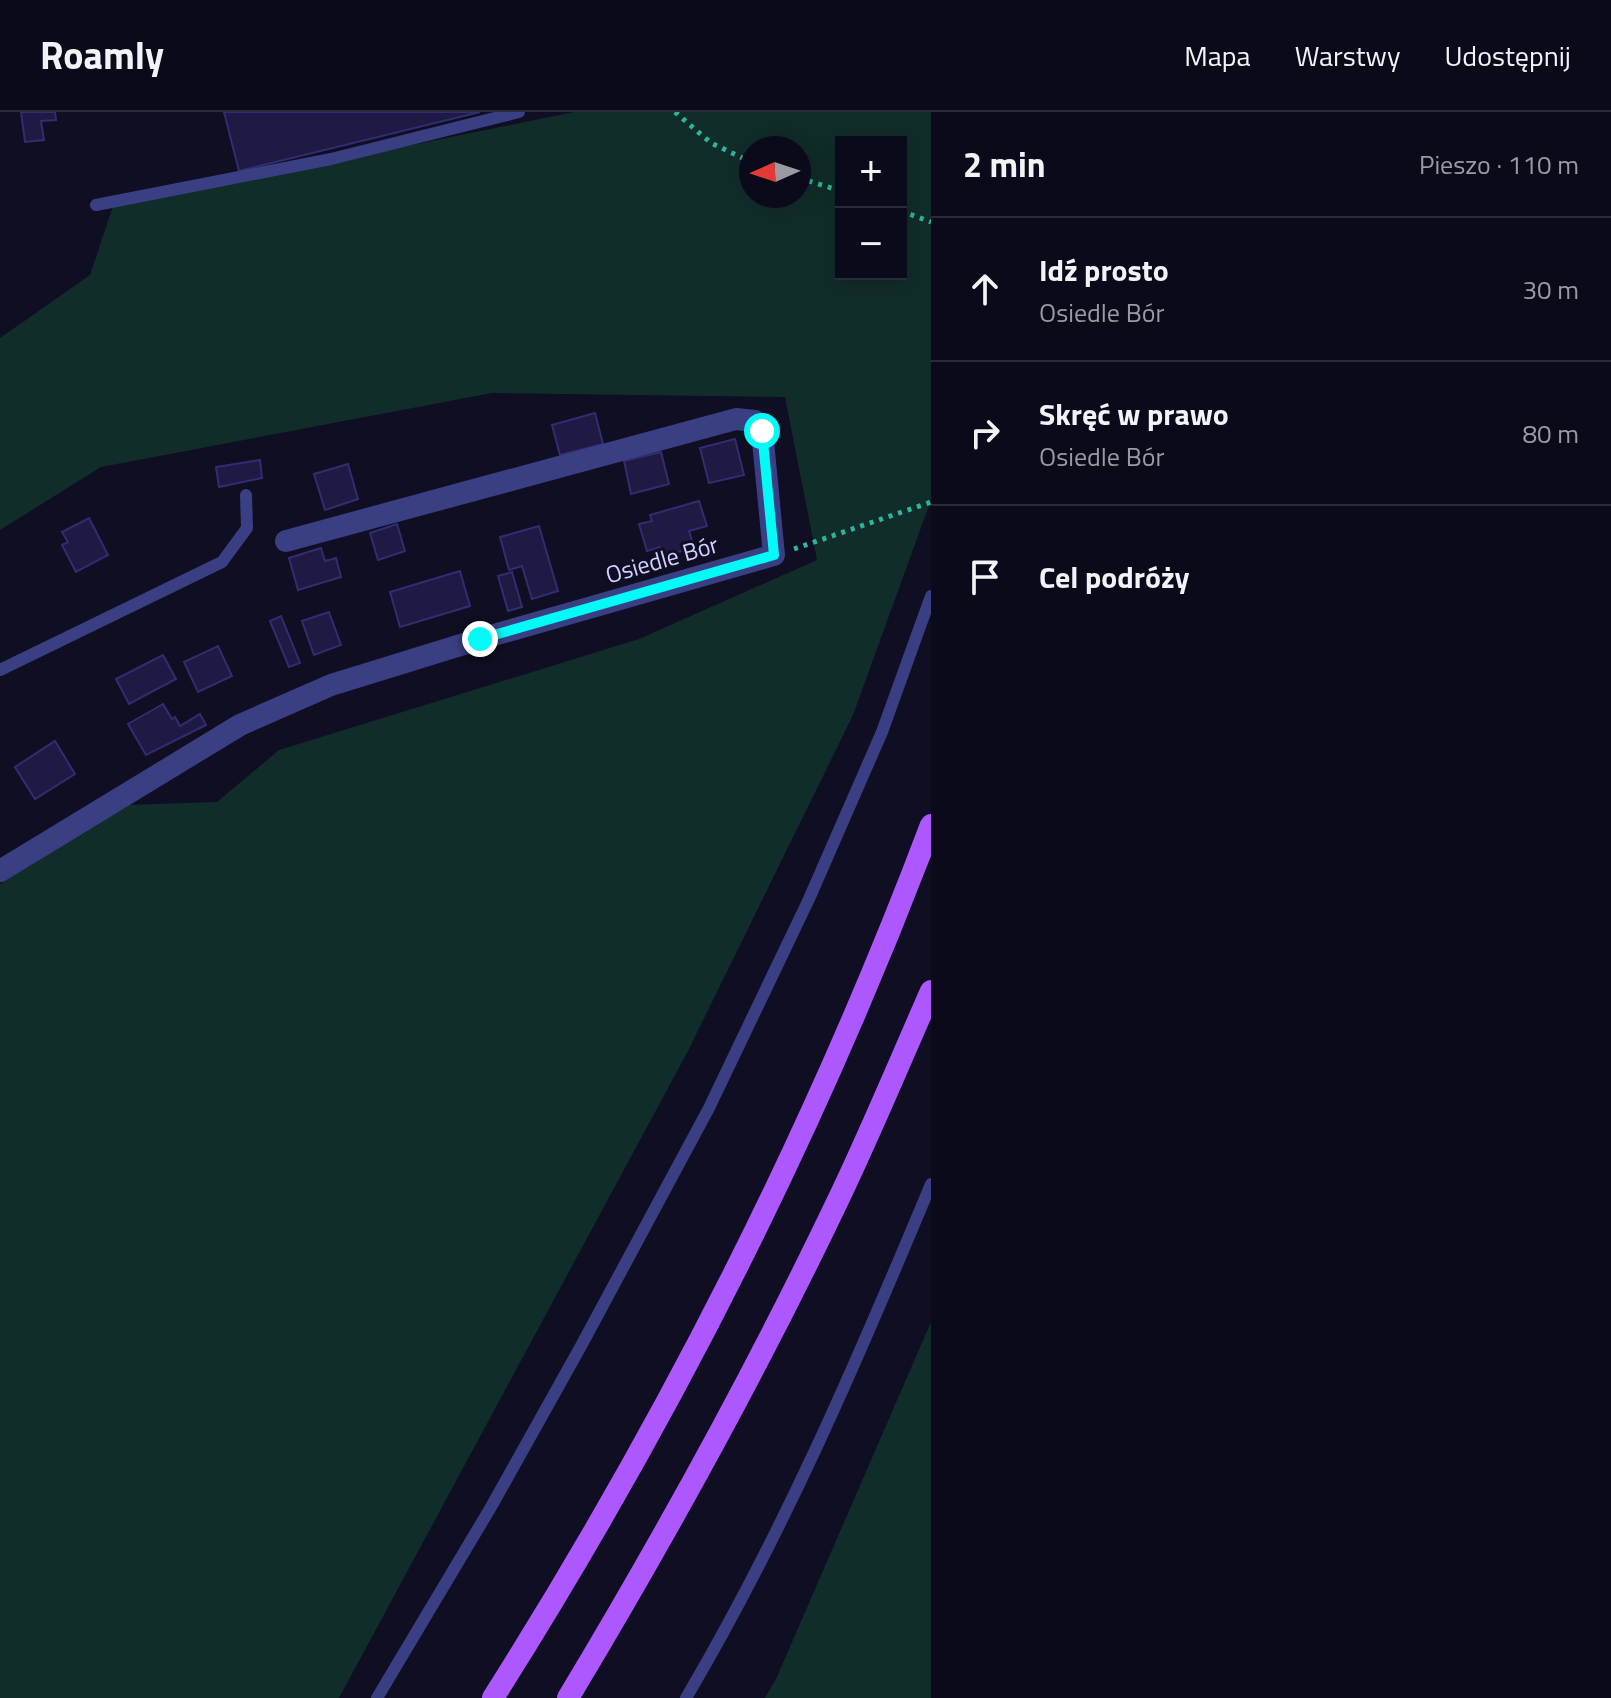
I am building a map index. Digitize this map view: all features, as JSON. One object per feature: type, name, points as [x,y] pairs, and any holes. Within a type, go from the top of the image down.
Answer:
[{"type":"main road","points":[[493,1698],[690,1358],[758,1225],[853,1023],[931,825]]},
{"type":"main road","points":[[568,1698],[678,1510],[748,1380],[841,1195],[931,991]]},
{"type":"street","points":[[286,541],[746,418],[755,421],[762,431],[774,555]]},
{"type":"street","name":"Osiedle Bór","points":[[0,871],[240,725],[331,685],[774,555]]},
{"type":"lane","points":[[96,205],[331,159],[519,112]]},
{"type":"lane","points":[[0,670],[222,562],[247,528],[246,495]]},
{"type":"lane","points":[[377,1698],[465,1552],[574,1360],[709,1108],[809,899],[870,760],[931,596]]},
{"type":"lane","points":[[686,1698],[725,1632],[830,1421],[931,1184]]},
{"type":"path","points":[[675,112],[711,143],[739,156]]},
{"type":"path","points":[[811,182],[835,189]]},
{"type":"path","points":[[907,213],[931,222]]},
{"type":"path","points":[[774,555],[931,502]]},
{"type":"green space","points":[[574,112],[931,112],[931,500],[853,715],[688,1051],[339,1698],[0,1698],[0,884],[125,805],[217,802],[279,750],[639,639],[817,560],[785,397],[492,393],[101,467],[0,530],[0,338],[90,275],[113,206]]},
{"type":"green space","points":[[931,1322],[931,1698],[765,1698],[776,1679]]},
{"type":"building","points":[[21,112],[55,112],[56,120],[41,121],[44,140],[25,142]]},
{"type":"building","points":[[224,112],[480,112],[239,171]]},
{"type":"building","points":[[595,413],[603,444],[560,455],[552,425]]},
{"type":"building","points":[[735,439],[744,475],[709,483],[700,448]]},
{"type":"building","points":[[661,452],[669,484],[631,494],[624,461]]},
{"type":"building","points":[[260,460],[262,478],[219,487],[216,467]]},
{"type":"building","points":[[348,464],[358,499],[325,510],[314,474]]},
{"type":"building","points":[[699,501],[707,526],[689,531],[694,547],[663,557],[660,547],[647,551],[639,524],[652,521],[650,515]]},
{"type":"building","points":[[89,518],[108,555],[76,572],[62,545],[68,542],[62,532]]},
{"type":"building","points":[[397,524],[405,551],[378,560],[370,533]]},
{"type":"building","points":[[539,526],[558,591],[532,599],[522,566],[509,570],[500,537]]},
{"type":"building","points":[[321,548],[325,561],[336,558],[341,577],[298,590],[289,558]]},
{"type":"building","points":[[460,571],[470,606],[400,627],[390,592]]},
{"type":"building","points":[[512,572],[522,607],[508,611],[498,576]]},
{"type":"building","points":[[329,612],[341,645],[314,655],[302,621]]},
{"type":"building","points":[[281,616],[300,663],[289,667],[270,621]]},
{"type":"building","points":[[218,646],[232,676],[198,692],[184,662]]},
{"type":"building","points":[[163,655],[176,679],[129,704],[116,679]]},
{"type":"building","points":[[163,704],[180,726],[200,714],[206,725],[146,755],[128,724]]},
{"type":"building","points":[[55,741],[75,774],[35,799],[15,767]]},
{"type":"route","points":[[480,639],[774,555],[762,431]]}]
